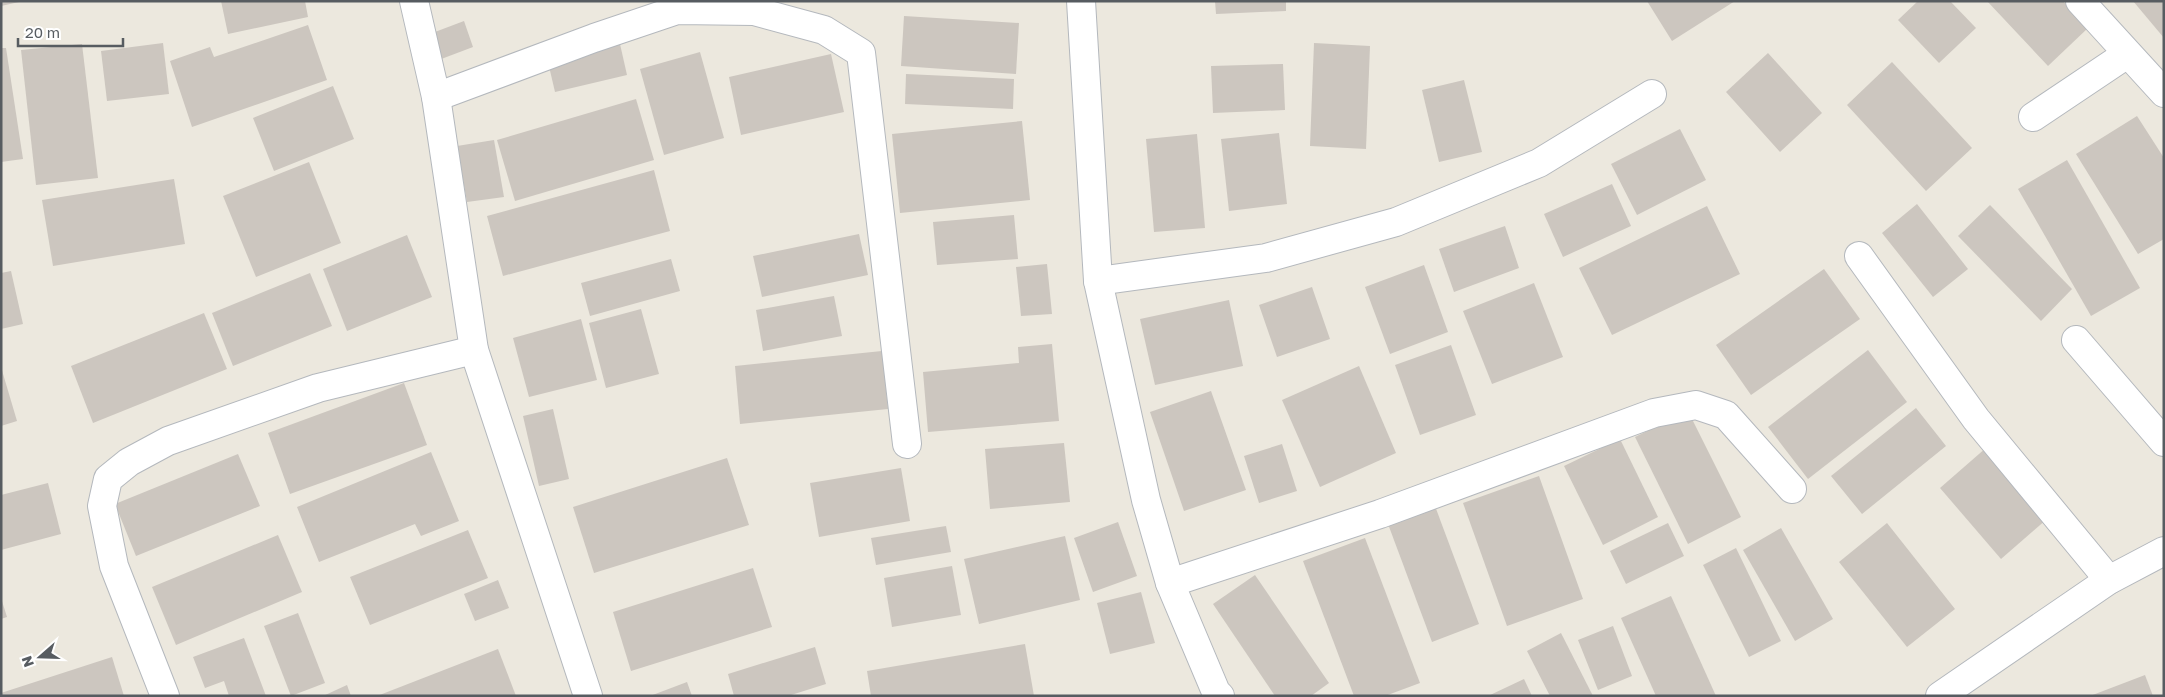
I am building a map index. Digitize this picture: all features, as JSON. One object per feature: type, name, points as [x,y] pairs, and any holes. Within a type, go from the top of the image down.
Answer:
[{"type":"street","points":[[414,1],[436,98],[474,350],[588,696]]},
{"type":"street","points":[[1081,1],[1098,281],[1146,500],[1170,583],[1216,694]]},
{"type":"street","points":[[2080,1],[2126,54],[2164,93]]},
{"type":"street","points":[[436,98],[594,38],[677,10],[754,11],[824,30],[861,53],[907,444]]},
{"type":"street","points":[[2033,117],[2126,54]]},
{"type":"street","points":[[1098,281],[1266,258],[1396,222],[1539,163],[1652,94]]},
{"type":"street","points":[[1859,256],[1976,419],[2109,580]]},
{"type":"street","points":[[2076,340],[2164,442]]},
{"type":"street","points":[[165,696],[114,566],[102,506],[108,479],[129,462],[168,441],[187,434],[318,388],[474,350]]},
{"type":"street","points":[[1170,583],[1380,514],[1654,413],[1696,405],[1726,415],[1792,489]]},
{"type":"street","points":[[1940,696],[2109,580],[2164,551]]},
{"type":"building","points":[[1,1],[19,1],[19,2],[1,6]]},
{"type":"building","points":[[221,1],[305,1],[308,17],[228,34]]},
{"type":"building","points":[[1215,1],[1286,1],[1286,11],[1216,14]]},
{"type":"building","points":[[1647,1],[1735,1],[1672,41]]},
{"type":"building","points":[[1918,1],[1950,1],[1976,28],[1939,63],[1898,20]]},
{"type":"building","points":[[1987,1],[2063,1],[2088,28],[2048,66]]},
{"type":"building","points":[[2133,1],[2164,1],[2164,38]]},
{"type":"building","points":[[904,16],[1019,23],[1016,74],[901,66]]},
{"type":"building","points":[[464,21],[473,47],[436,61],[427,35]]},
{"type":"building","points":[[308,25],[327,80],[192,127],[170,61],[210,47],[214,57]]},
{"type":"building","points":[[163,43],[169,94],[107,101],[101,51]]},
{"type":"building","points":[[1314,43],[1370,46],[1366,149],[1310,146]]},
{"type":"building","points":[[82,44],[98,178],[36,185],[21,50]]},
{"type":"building","points":[[620,44],[627,75],[555,92],[548,62]]},
{"type":"building","points":[[1,48],[6,48],[23,159],[1,162]]},
{"type":"building","points":[[700,52],[724,138],[664,155],[640,69]]},
{"type":"building","points":[[1768,53],[1822,113],[1780,152],[1726,92]]},
{"type":"building","points":[[831,54],[844,112],[741,135],[729,77]]},
{"type":"building","points":[[1892,62],[1972,148],[1926,191],[1847,105]]},
{"type":"building","points":[[1283,64],[1285,110],[1213,113],[1211,66]]},
{"type":"building","points":[[906,74],[1014,79],[1013,109],[905,104]]},
{"type":"building","points":[[1464,80],[1482,152],[1439,162],[1422,90]]},
{"type":"building","points":[[333,86],[354,139],[274,171],[253,118]]},
{"type":"building","points":[[636,99],[654,160],[515,201],[497,140]]},
{"type":"building","points":[[2137,116],[2164,158],[2164,239],[2138,254],[2076,154]]},
{"type":"building","points":[[1022,121],[1030,200],[900,213],[892,134]]},
{"type":"building","points":[[1680,129],[1706,180],[1637,215],[1611,164]]},
{"type":"building","points":[[1279,133],[1287,204],[1229,211],[1221,139]]},
{"type":"building","points":[[1197,134],[1205,228],[1154,232],[1146,139]]},
{"type":"building","points":[[494,140],[504,197],[467,202],[457,146]]},
{"type":"building","points":[[2067,160],[2140,288],[2091,316],[2018,189]]},
{"type":"building","points":[[309,162],[341,243],[256,277],[223,196]]},
{"type":"building","points":[[654,170],[670,231],[503,276],[487,216]]},
{"type":"building","points":[[174,179],[185,244],[53,266],[42,200]]},
{"type":"building","points":[[1612,184],[1631,226],[1563,257],[1544,214]]},
{"type":"building","points":[[1917,204],[1968,269],[1933,297],[1882,233]]},
{"type":"building","points":[[1990,205],[2072,289],[2041,321],[1958,236]]},
{"type":"building","points":[[1707,206],[1740,274],[1612,335],[1579,268]]},
{"type":"building","points":[[1014,215],[1018,259],[937,265],[933,222]]},
{"type":"building","points":[[1505,226],[1519,268],[1454,292],[1439,249]]},
{"type":"building","points":[[859,234],[868,275],[762,297],[753,256]]},
{"type":"building","points":[[407,235],[432,297],[347,331],[323,269]]},
{"type":"building","points":[[671,259],[680,291],[590,316],[581,283]]},
{"type":"building","points":[[1047,264],[1052,314],[1021,316],[1016,267]]},
{"type":"building","points":[[1424,265],[1448,332],[1390,354],[1365,287]]},
{"type":"building","points":[[1824,269],[1860,319],[1751,395],[1716,345]]},
{"type":"building","points":[[11,271],[23,324],[1,329],[1,273]]},
{"type":"building","points":[[310,273],[332,326],[233,366],[212,313]]},
{"type":"building","points":[[1534,283],[1563,357],[1492,384],[1463,311]]},
{"type":"building","points":[[1312,287],[1330,339],[1277,357],[1259,305]]},
{"type":"building","points":[[834,296],[842,336],[763,351],[756,310]]},
{"type":"building","points":[[1229,300],[1243,366],[1155,385],[1140,319]]},
{"type":"building","points":[[641,309],[659,374],[606,388],[589,323]]},
{"type":"building","points":[[204,313],[227,369],[93,423],[71,366]]},
{"type":"building","points":[[581,319],[597,380],[529,397],[513,338]]},
{"type":"building","points":[[1052,344],[1059,421],[928,432],[923,372],[1019,363],[1018,347]]},
{"type":"building","points":[[1451,345],[1476,415],[1420,435],[1395,365]]},
{"type":"building","points":[[1868,350],[1907,402],[1808,479],[1768,427]]},
{"type":"building","points":[[882,351],[888,409],[740,424],[735,366]]},
{"type":"building","points":[[1359,366],[1396,453],[1320,487],[1282,400]]},
{"type":"building","points":[[1,367],[17,421],[1,426]]},
{"type":"building","points":[[404,383],[427,445],[290,494],[268,433]]},
{"type":"building","points":[[1211,391],[1246,490],[1184,511],[1150,412]]},
{"type":"building","points":[[1916,408],[1946,446],[1862,514],[1831,476]]},
{"type":"building","points":[[553,409],[569,479],[539,486],[523,416]]},
{"type":"building","points":[[1688,411],[1741,517],[1688,544],[1635,437]]},
{"type":"building","points":[[1620,439],[1658,517],[1603,545],[1564,466]]},
{"type":"building","points":[[1064,443],[1070,502],[990,509],[985,449]]},
{"type":"building","points":[[1282,444],[1297,491],[1259,503],[1244,456]]},
{"type":"building","points":[[1987,447],[2047,519],[2001,559],[1940,488]]},
{"type":"building","points":[[431,452],[459,521],[421,536],[415,524],[319,562],[297,507]]},
{"type":"building","points":[[238,454],[260,506],[136,556],[115,504]]},
{"type":"building","points":[[727,458],[749,525],[594,573],[573,507]]},
{"type":"building","points":[[901,468],[910,521],[819,537],[810,483]]},
{"type":"building","points":[[1539,476],[1583,599],[1507,626],[1463,503]]},
{"type":"building","points":[[48,483],[61,534],[1,550],[1,495]]},
{"type":"building","points":[[1435,506],[1479,624],[1432,642],[1388,524]]},
{"type":"building","points":[[1118,522],[1137,576],[1093,592],[1074,538]]},
{"type":"building","points":[[1668,523],[1684,556],[1626,584],[1610,551]]},
{"type":"building","points":[[1887,523],[1955,609],[1907,647],[1839,562]]},
{"type":"building","points":[[946,526],[951,552],[876,565],[871,538]]},
{"type":"building","points":[[1781,528],[1833,619],[1795,641],[1743,550]]},
{"type":"building","points":[[468,530],[488,578],[370,625],[350,577]]},
{"type":"building","points":[[278,535],[302,592],[176,645],[152,587]]},
{"type":"building","points":[[1065,536],[1080,600],[979,624],[964,559]]},
{"type":"building","points":[[1365,538],[1420,683],[1385,696],[1354,696],[1303,561]]},
{"type":"building","points":[[1736,548],[1781,641],[1749,657],[1703,565]]},
{"type":"building","points":[[952,566],[961,615],[892,627],[884,578]]},
{"type":"building","points":[[753,568],[772,627],[631,671],[613,612]]},
{"type":"building","points":[[1255,575],[1329,683],[1311,696],[1275,696],[1213,604]]},
{"type":"building","points":[[498,580],[509,608],[475,621],[464,594]]},
{"type":"building","points":[[1141,592],[1155,643],[1110,654],[1097,603]]},
{"type":"building","points":[[1671,596],[1716,696],[1656,696],[1621,618]]},
{"type":"building","points":[[1,598],[7,617],[1,619]]},
{"type":"building","points":[[298,613],[325,683],[291,696],[264,626]]},
{"type":"building","points":[[1613,626],[1632,676],[1598,690],[1578,640]]},
{"type":"building","points":[[1561,633],[1593,696],[1550,696],[1527,651]]},
{"type":"building","points":[[244,638],[266,696],[229,696],[224,681],[205,688],[193,657]]},
{"type":"building","points":[[1025,644],[1034,696],[871,696],[867,671]]},
{"type":"building","points":[[815,647],[826,684],[788,696],[734,696],[728,674]]},
{"type":"building","points":[[498,649],[516,696],[377,696]]},
{"type":"building","points":[[112,657],[124,696],[1,696],[1,693]]},
{"type":"building","points":[[2145,675],[2153,696],[2090,696]]},
{"type":"building","points":[[1524,679],[1532,696],[1488,696]]},
{"type":"building","points":[[687,682],[692,696],[650,696]]},
{"type":"building","points":[[347,685],[351,696],[323,696]]}]
